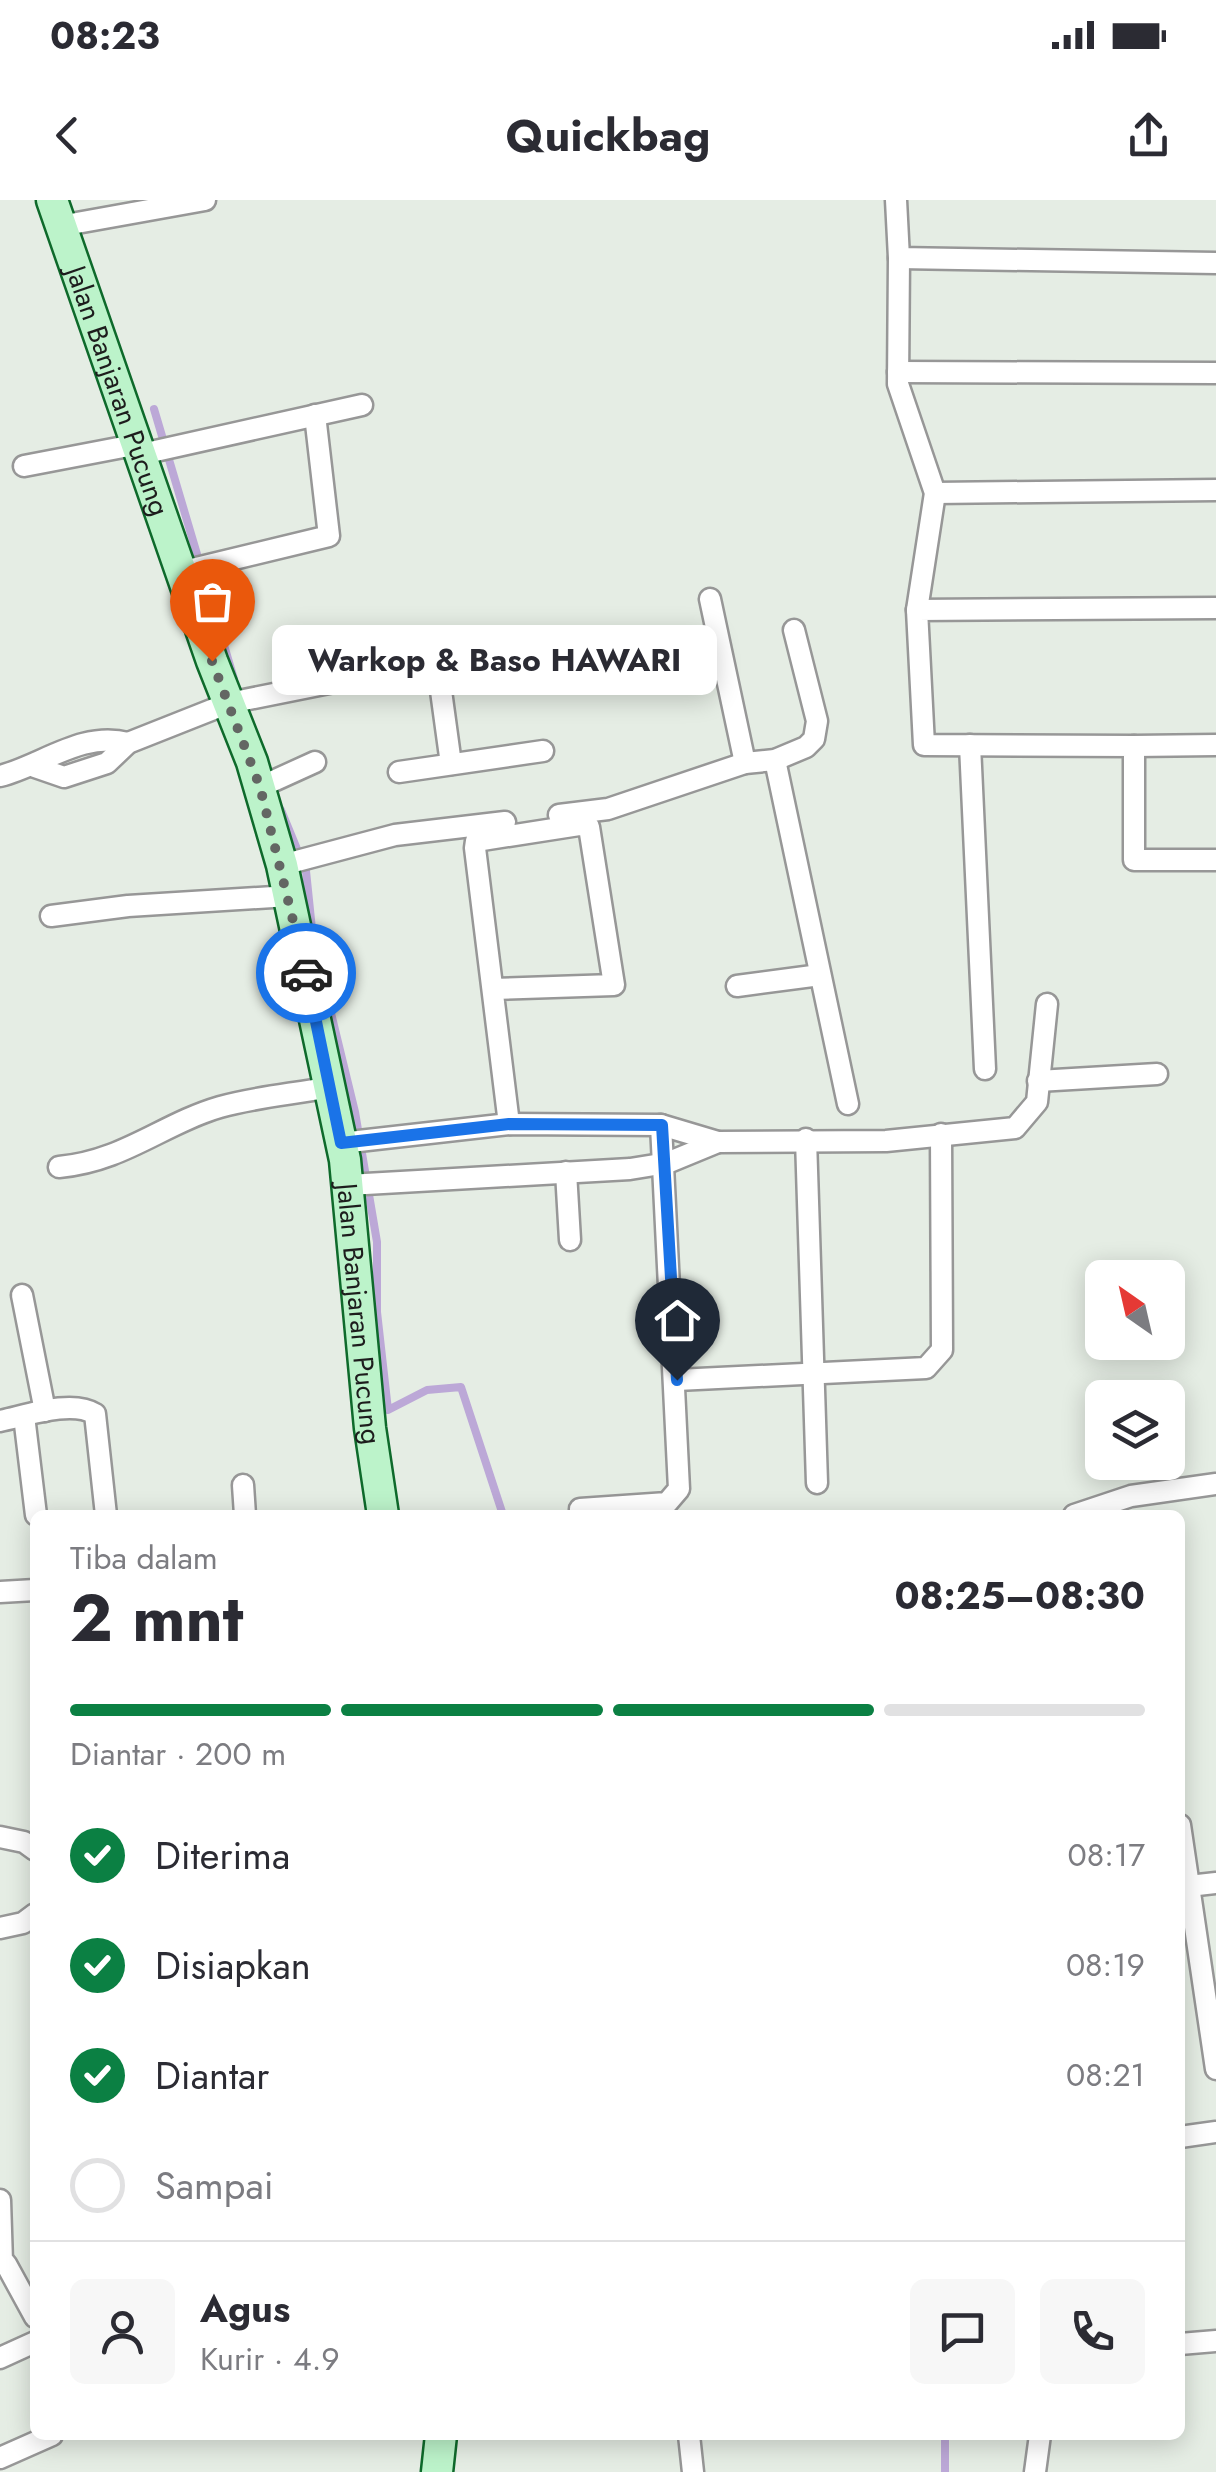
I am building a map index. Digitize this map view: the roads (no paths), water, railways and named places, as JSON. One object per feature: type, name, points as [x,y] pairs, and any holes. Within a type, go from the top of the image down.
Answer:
[{"type":"street","points":[[56,213],[205,200]]},
{"type":"street","points":[[896,200],[898,372],[935,493],[918,610],[924,745],[1216,745]]},
{"type":"street","name":"Jalan Banjaran Pucung","points":[[56,213],[199,566],[295,862],[289,896],[354,1184],[370,1428],[382,1510]]},
{"type":"street","points":[[898,258],[1216,262]]},
{"type":"street","points":[[898,372],[1216,373]]},
{"type":"street","points":[[24,466],[153,448],[362,406]]},
{"type":"street","points":[[199,566],[328,536],[316,414]]},
{"type":"street","points":[[935,493],[1216,490]]},
{"type":"street","points":[[710,599],[745,762]]},
{"type":"street","points":[[918,610],[1216,608]]},
{"type":"street","points":[[295,862],[395,835],[608,810],[745,762],[774,760],[806,748],[814,738],[816,721],[794,630]]},
{"type":"street","points":[[0,776],[36,767],[49,755],[102,739],[128,743],[240,701],[429,663],[438,670],[451,764]]},
{"type":"street","points":[[970,745],[985,1069]]},
{"type":"street","points":[[1134,746],[1134,860],[1216,860]]},
{"type":"street","points":[[398,772],[543,750]]},
{"type":"street","points":[[774,760],[848,1104]]},
{"type":"street","points":[[269,783],[314,762]]},
{"type":"street","points":[[492,989],[614,985],[589,827],[579,824],[476,841],[492,989],[509,1124]]},
{"type":"street","points":[[51,916],[128,906],[289,896]]},
{"type":"street","points":[[737,986],[820,976]]},
{"type":"street","points":[[344,1142],[509,1124],[662,1125],[718,1142],[806,1138],[886,1141],[1015,1128],[1036,1102],[1047,1004]]},
{"type":"street","points":[[1038,1081],[1157,1074]]},
{"type":"street","points":[[59,1168],[92,1164],[126,1152],[219,1107],[330,1087]]},
{"type":"street","points":[[580,1509],[653,1505],[675,1497],[679,1489],[667,1163],[662,1125]]},
{"type":"street","points":[[677,1380],[926,1368],[935,1363],[942,1350],[941,1134]]},
{"type":"street","points":[[806,1138],[817,1483]]},
{"type":"street","points":[[354,1184],[667,1163],[718,1142]]},
{"type":"street","points":[[566,1172],[570,1240]]},
{"type":"street","points":[[22,1295],[34,1414],[36,1510]]},
{"type":"street","points":[[0,1422],[34,1414],[88,1410],[95,1414],[105,1510]]},
{"type":"street","points":[[1107,1510],[1216,1484]]},
{"type":"street","points":[[243,1485],[244,1510]]},
{"type":"street","points":[[0,1592],[30,1590]]},
{"type":"street","points":[[0,1838],[30,1845]]},
{"type":"street","points":[[1185,1887],[1216,1882]]},
{"type":"street","points":[[1185,1893],[1216,2069]]},
{"type":"street","points":[[0,1928],[30,1917]]},
{"type":"street","points":[[1185,2137],[1216,2132]]},
{"type":"street","points":[[0,2200],[1,2262],[30,2309]]},
{"type":"street","points":[[1185,2344],[1216,2341]]},
{"type":"street","points":[[0,2358],[30,2344]]},
{"type":"street","points":[[0,2458],[41,2440]]},
{"type":"street","points":[[437,2472],[441,2440]]},
{"type":"street","points":[[689,2440],[692,2472]]},
{"type":"street","points":[[1035,2472],[1039,2440]]},
{"type":"waterway","points":[[154,409],[234,679]]},
{"type":"waterway","points":[[281,810],[306,871],[313,939],[355,1112],[377,1242],[377,1312],[388,1410],[427,1390],[461,1387],[501,1510]]},
{"type":"waterway","points":[[945,2440],[945,2472]]},
{"type":"place","name":"Warkop & Baso HAWARI","points":[[212,661]]}]
